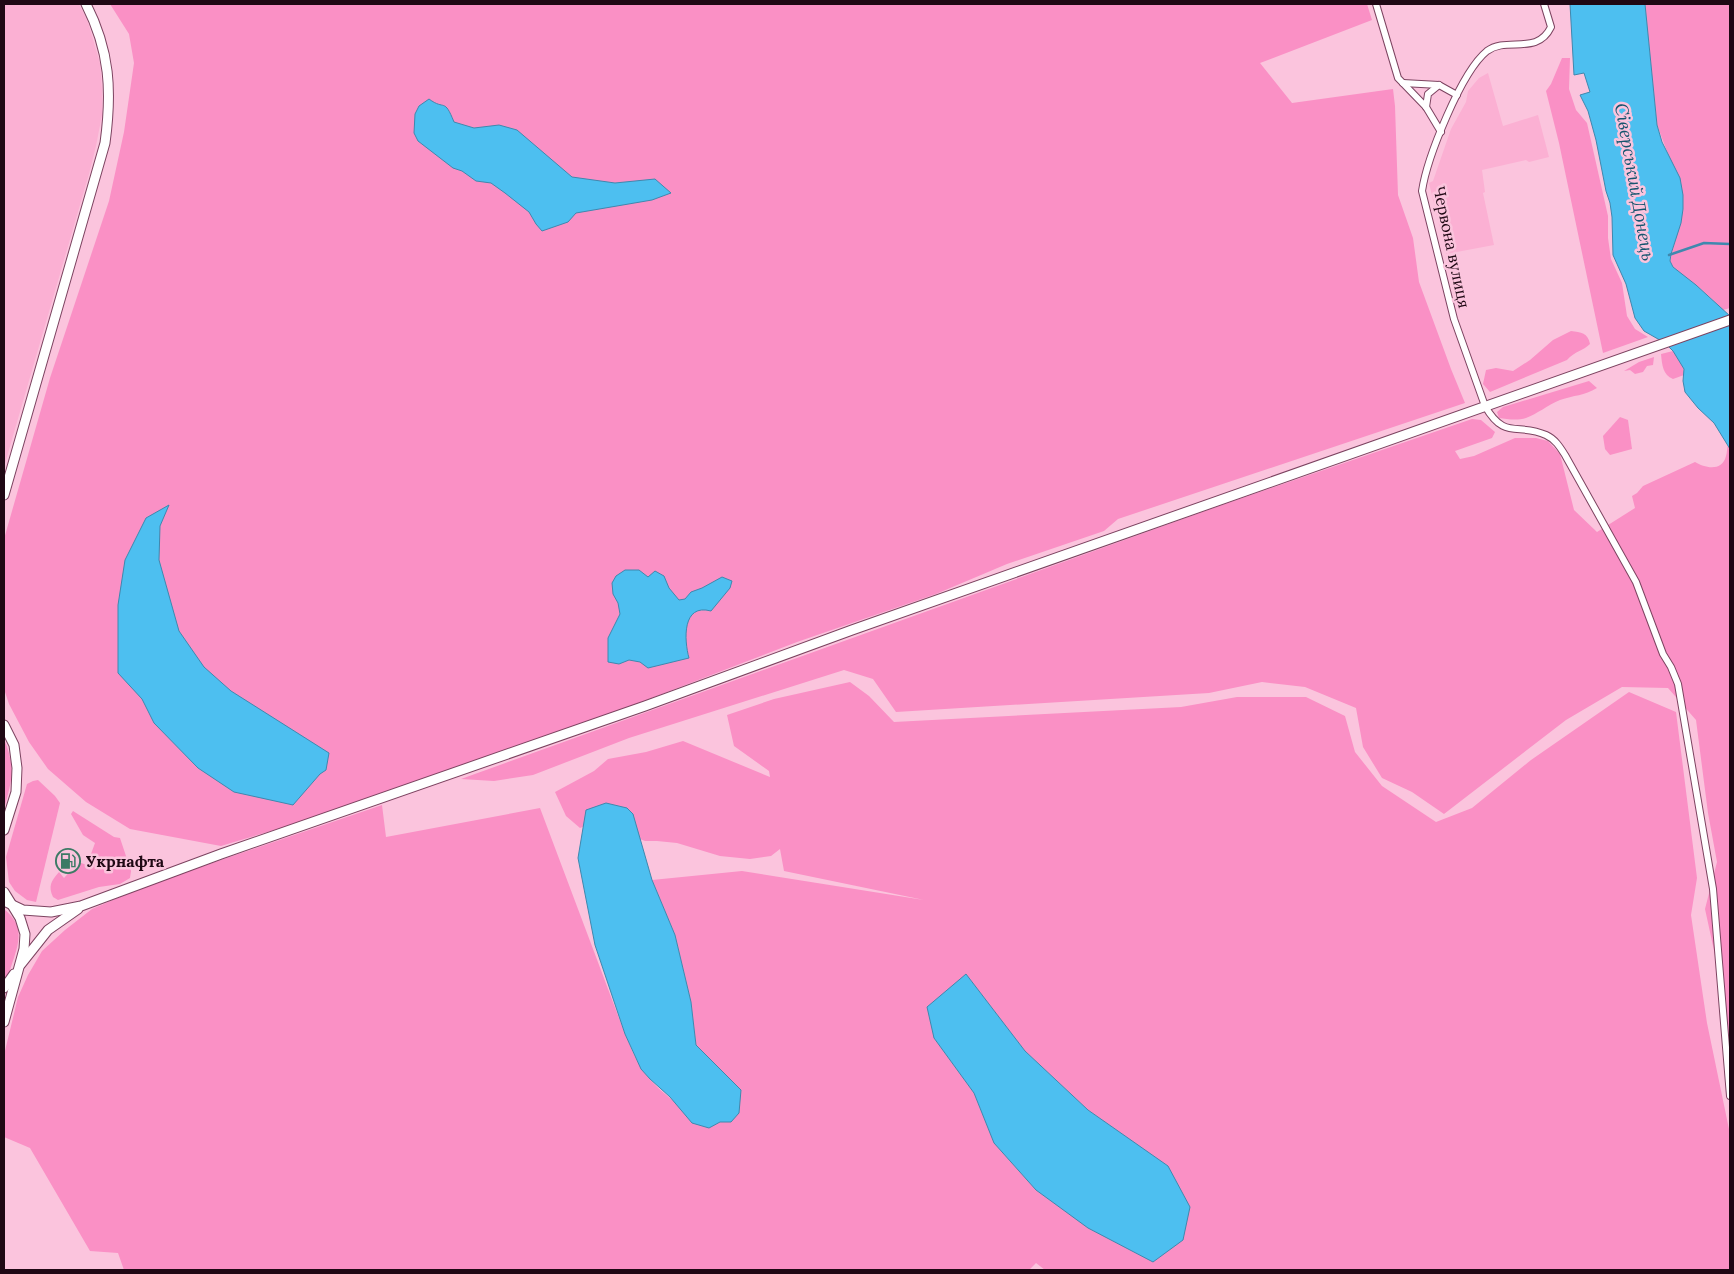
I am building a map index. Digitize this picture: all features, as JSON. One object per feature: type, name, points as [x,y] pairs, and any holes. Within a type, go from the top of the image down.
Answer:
[{"type":"main road","points":[[4,494],[105,143],[108,117],[108,68],[95,22],[86,4]]},
{"type":"main road","points":[[7,902],[23,910],[51,912],[81,906],[221,854],[686,692],[852,630],[1730,320]]},
{"type":"main road","points":[[4,725],[14,746],[17,768],[16,792],[4,830]]},
{"type":"main road","points":[[4,892],[7,902],[20,918],[25,934],[24,949],[4,1022]]},
{"type":"main road","points":[[4,988],[48,930],[81,906]]},
{"type":"street","points":[[1376,4],[1398,78],[1426,106],[1441,132]]},
{"type":"street","name":"Червона вулиця","points":[[1544,4],[1551,27],[1548,34],[1537,43],[1497,47],[1488,50],[1467,76],[1441,132],[1425,175],[1422,191],[1454,319],[1491,418],[1500,426],[1512,430],[1533,431],[1546,435],[1556,442],[1636,582],[1663,654],[1678,684],[1713,889],[1730,1096]]},
{"type":"street","points":[[1402,83],[1439,85],[1457,95]]},
{"type":"street","points":[[1426,106],[1428,94],[1439,85]]},
{"type":"shaded area","points":[[4,4],[79,4],[88,22],[100,63],[102,115],[89,174],[4,467]]},
{"type":"shaded area","points":[[110,4],[1367,4],[1372,20],[1260,63],[1292,103],[1393,89],[1398,195],[1413,238],[1419,282],[1465,403],[1118,519],[1104,531],[1007,564],[936,594],[797,642],[623,709],[281,828],[221,846],[130,829],[86,802],[48,769],[29,742],[9,704],[4,689],[4,539],[50,378],[109,201],[124,132],[134,63],[129,34]]},
{"type":"shaded area","points":[[1645,4],[1730,4],[1730,308],[1723,310],[1700,288],[1678,272],[1670,261],[1683,209],[1668,154],[1657,125]]},
{"type":"shaded area","points":[[1562,58],[1570,58],[1569,89],[1576,110],[1587,123],[1608,216],[1608,238],[1611,259],[1622,283],[1627,316],[1635,329],[1648,337],[1603,353],[1559,143],[1546,91]]},
{"type":"shaded area","points":[[1488,73],[1503,126],[1538,115],[1549,157],[1482,170],[1485,192],[1483,193],[1494,245],[1446,254],[1429,183],[1433,181],[1451,129],[1466,102],[1468,91],[1479,78]]},
{"type":"shaded area","points":[[1571,331],[1584,334],[1588,337],[1590,344],[1567,360],[1490,392],[1483,384],[1486,370],[1496,368],[1513,371],[1530,360],[1553,340]]},
{"type":"shaded area","points":[[1673,351],[1681,363],[1684,375],[1673,379],[1665,372],[1661,354]]},
{"type":"shaded area","points":[[1654,357],[1653,365],[1647,366],[1643,372],[1635,374],[1630,370],[1624,371],[1639,362]]},
{"type":"shaded area","points":[[1589,381],[1597,388],[1560,400],[1523,419],[1499,418],[1497,412],[1503,407]]},
{"type":"shaded area","points":[[1620,417],[1628,420],[1632,449],[1610,455],[1605,449],[1603,436]]},
{"type":"shaded area","points":[[1472,419],[1481,420],[1495,432],[1492,438],[1455,451],[1460,459],[1474,456],[1515,438],[1536,438],[1548,441],[1560,454],[1574,510],[1597,532],[1635,508],[1632,496],[1643,486],[1695,462],[1708,467],[1721,465],[1726,456],[1728,444],[1730,449],[1730,1055],[1723,992],[1705,909],[1717,862],[1708,813],[1696,720],[1668,688],[1622,687],[1566,720],[1444,814],[1412,792],[1382,778],[1363,747],[1356,708],[1305,687],[1262,682],[1209,693],[896,712],[873,679],[844,670],[629,738],[533,775],[494,781],[461,779],[1219,506]]},
{"type":"shaded area","points":[[850,682],[869,696],[894,722],[1181,707],[1237,697],[1306,697],[1345,716],[1355,752],[1382,786],[1436,822],[1472,808],[1531,760],[1629,692],[1676,712],[1697,878],[1691,915],[1707,1023],[1730,1134],[1730,1270],[1045,1270],[1036,1263],[1029,1270],[124,1270],[118,1253],[90,1251],[30,1148],[4,1137],[4,1055],[18,997],[42,951],[65,930],[92,909],[148,885],[382,805],[386,837],[540,808],[625,1034],[639,1065],[656,1086],[709,1128],[720,1122],[731,1122],[741,1090],[696,1045],[691,1002],[675,935],[652,880],[742,871],[924,900],[784,871],[780,849],[771,856],[750,859],[720,856],[677,843],[645,841],[630,835],[607,817],[580,828],[566,816],[555,792],[594,771],[608,759],[646,752],[683,741],[770,777],[769,771],[734,746],[727,715],[774,699]],"holes":[[[966,974],[1025,1051],[1088,1110],[1167,1166],[1190,1207],[1036,1190],[994,1143],[974,1093],[934,1038]]]},
{"type":"shaded area","points":[[4,739],[8,749],[12,774],[4,809]]},
{"type":"shaded area","points":[[38,780],[60,803],[36,902],[27,900],[15,891],[9,882],[6,857],[27,784]]},
{"type":"shaded area","points":[[73,811],[114,837],[120,838],[131,871],[130,878],[120,884],[99,887],[58,900],[53,897],[51,890],[54,878],[59,872],[64,878],[75,866],[73,863],[75,861],[87,865],[95,843],[83,835],[71,814]]},
{"type":"shaded area","points":[[4,909],[14,920],[19,937],[9,974],[4,983]]},
{"type":"water","name":"Сіверський Донець","points":[[1570,4],[1645,4],[1657,125],[1662,142],[1680,178],[1683,195],[1681,223],[1670,261],[1673,267],[1730,316],[1730,449],[1714,423],[1685,392],[1683,381],[1684,369],[1673,351],[1665,343],[1644,331],[1635,318],[1626,284],[1613,255],[1610,203],[1588,111],[1580,95],[1590,92],[1584,73],[1574,75]]},
{"type":"water","points":[[429,99],[446,107],[454,122],[474,128],[499,125],[517,130],[572,177],[615,183],[655,179],[671,193],[652,200],[576,213],[568,222],[542,231],[529,212],[505,193],[491,183],[476,181],[462,171],[453,168],[418,141],[414,133],[415,114],[419,106]]},
{"type":"water","points":[[169,505],[160,526],[159,560],[179,631],[204,667],[231,691],[329,753],[326,770],[320,774],[293,805],[234,792],[198,768],[154,723],[142,699],[118,673],[118,605],[125,560],[146,518]]},
{"type":"water","points":[[625,570],[639,570],[648,577],[655,571],[664,576],[669,588],[679,600],[685,599],[691,592],[722,577],[732,581],[730,588],[711,611],[702,610],[695,612],[690,618],[686,633],[689,658],[648,668],[640,662],[629,660],[619,664],[608,662],[608,638],[620,614],[618,603],[613,594],[612,583],[616,576]]},
{"type":"water","points":[[606,803],[627,808],[633,814],[652,880],[675,935],[691,1002],[696,1045],[741,1090],[739,1113],[731,1122],[720,1122],[709,1128],[692,1123],[670,1097],[641,1069],[625,1034],[595,945],[578,858],[586,810]]},
{"type":"water","points":[[966,974],[1025,1051],[1088,1110],[1168,1166],[1190,1207],[1183,1240],[1153,1262],[1088,1228],[1036,1190],[994,1143],[974,1093],[934,1038],[927,1007]]},
{"type":"waterway","points":[[1669,255],[1704,243],[1730,244]]},
{"type":"place","name":"Укрнафта","points":[[68,861]]}]
